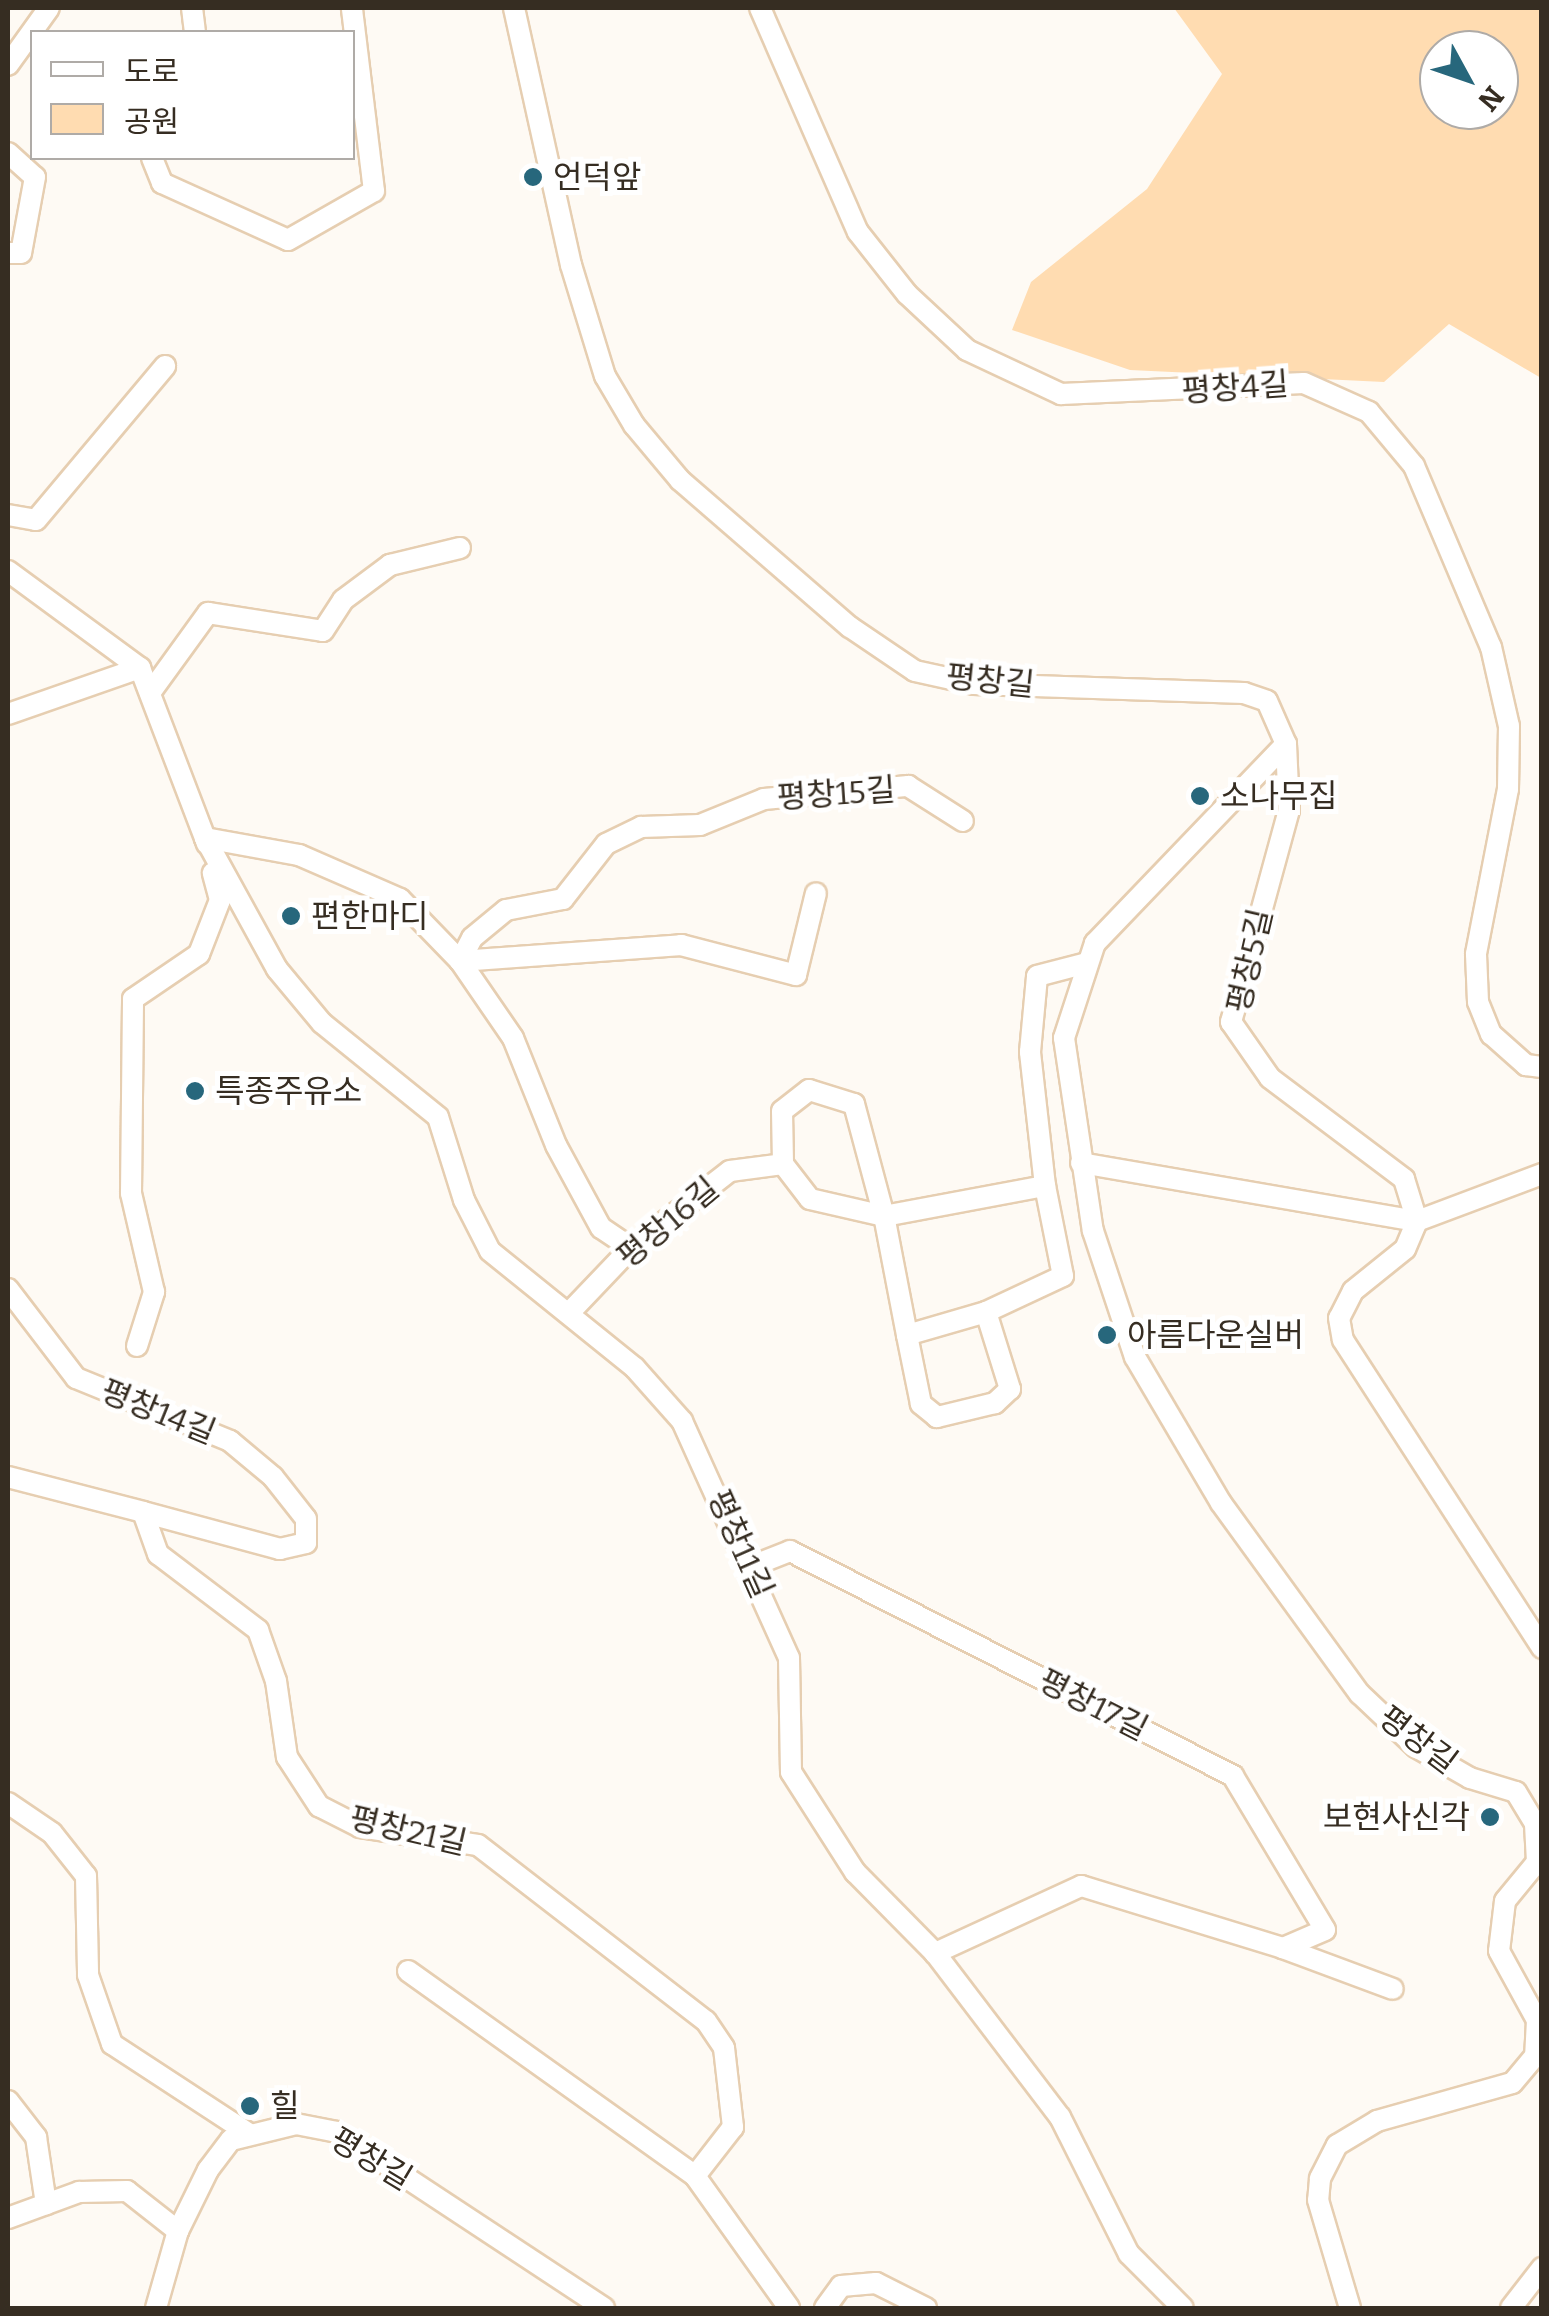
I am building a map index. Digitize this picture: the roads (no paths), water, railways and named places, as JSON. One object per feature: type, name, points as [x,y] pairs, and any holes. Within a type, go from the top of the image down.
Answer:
[{"type":"street","points":[[33,30],[49,8]]},
{"type":"street","name":"평창길","points":[[514,8],[571,265],[605,376],[634,425],[680,480],[850,627],[915,671],[974,684],[1244,694],[1266,701],[1286,744],[1095,943],[1064,1038],[1093,1231],[1135,1357],[1278,1590],[1360,1694],[1416,1747],[1470,1778],[1516,1792],[1535,1824],[1537,1862],[1505,1901],[1499,1951],[1538,2020],[1535,2056],[1512,2083],[1376,2121],[1337,2145],[1320,2178],[1318,2200],[1350,2308]]},
{"type":"street","name":"평창4길","points":[[760,8],[858,232],[907,294],[967,350],[1061,394],[1304,383],[1370,412],[1414,466],[1491,648],[1509,726],[1505,806],[1476,954],[1478,1002],[1492,1034],[1526,1065],[1542,1067]]},
{"type":"street","points":[[153,160],[162,183],[288,240],[374,191],[355,33]]},
{"type":"street","points":[[8,65],[30,34]]},
{"type":"street","points":[[8,154],[35,178],[21,253],[8,253]]},
{"type":"street","points":[[8,515],[36,520],[164,366]]},
{"type":"street","points":[[150,692],[208,613],[324,632],[343,600],[390,565],[460,548]]},
{"type":"street","points":[[8,571],[140,668]]},
{"type":"street","points":[[8,714],[140,668]]},
{"type":"street","name":"평창11길","points":[[137,1346],[154,1292],[131,1193],[133,999],[199,954],[220,900],[205,838],[140,668]]},
{"type":"street","name":"평창5길","points":[[1286,744],[1289,810],[1231,1022],[1270,1078],[1404,1178],[1417,1221]]},
{"type":"street","name":"평창15길","points":[[460,961],[472,938],[506,910],[563,899],[606,844],[641,828],[700,825],[764,799],[908,786],[964,821]]},
{"type":"street","points":[[205,838],[299,856],[400,899],[460,961],[513,1038],[556,1145],[601,1228],[632,1248]]},
{"type":"street","name":"평창11길","points":[[205,838],[277,969],[311,1010],[438,1117],[464,1200],[490,1252],[635,1368],[682,1421],[752,1566],[789,1658],[791,1772],[855,1872],[935,1954],[1060,2117],[1129,2254],[1183,2308]]},
{"type":"street","points":[[460,961],[682,945],[796,975],[816,893]]},
{"type":"street","points":[[906,1336],[986,1312],[1063,1276],[1045,1186],[1030,1052],[1037,976],[1087,962]]},
{"type":"street","points":[[986,1312],[1010,1389],[996,1404],[937,1417],[920,1404],[884,1216],[854,1104],[809,1090],[782,1111],[783,1164],[810,1199],[884,1216],[1045,1186]]},
{"type":"street","points":[[1081,1163],[1417,1221],[1542,1174]]},
{"type":"street","name":"평창16길","points":[[568,1313],[632,1248],[730,1171],[783,1164]]},
{"type":"street","points":[[1417,1221],[1405,1249],[1353,1291],[1339,1318],[1344,1340],[1542,1648]]},
{"type":"street","name":"평창14길","points":[[8,1289],[76,1378],[230,1441],[273,1477],[306,1519],[306,1543],[280,1550],[142,1512]]},
{"type":"street","points":[[8,1477],[142,1512]]},
{"type":"street","name":"평창21길","points":[[142,1512],[158,1554],[258,1630],[276,1681],[288,1757],[319,1806],[360,1826],[478,1844],[706,2021],[724,2048],[733,2127],[695,2176]]},
{"type":"street","name":"평창17길","points":[[752,1566],[790,1551],[1233,1776],[1325,1930],[1283,1948]]},
{"type":"street","points":[[8,1803],[52,1833],[86,1876],[88,1975],[112,2044],[248,2133]]},
{"type":"street","points":[[935,1954],[1080,1886],[1283,1948],[1392,1989]]},
{"type":"street","points":[[408,1971],[695,2176],[789,2308]]},
{"type":"street","points":[[8,2101],[36,2137],[46,2204]]},
{"type":"street","name":"평창길","points":[[248,2133],[296,2124],[337,2132],[604,2308]]},
{"type":"street","points":[[156,2308],[178,2231],[208,2170],[231,2140],[248,2133]]},
{"type":"street","points":[[8,2218],[79,2192],[126,2191],[178,2231]]},
{"type":"street","points":[[1511,2308],[1542,2268]]},
{"type":"street","points":[[825,2308],[841,2286],[876,2282],[926,2308]]},
{"type":"place","name":"언덕앞","points":[[533,177]]},
{"type":"place","name":"소나무집","points":[[1200,796]]},
{"type":"place","name":"편한마디","points":[[291,916]]},
{"type":"place","name":"특종주유소","points":[[195,1091]]},
{"type":"place","name":"아름다운실버","points":[[1107,1335]]},
{"type":"place","name":"보현사신각","points":[[1490,1817]]},
{"type":"place","name":"힐","points":[[250,2106]]}]
